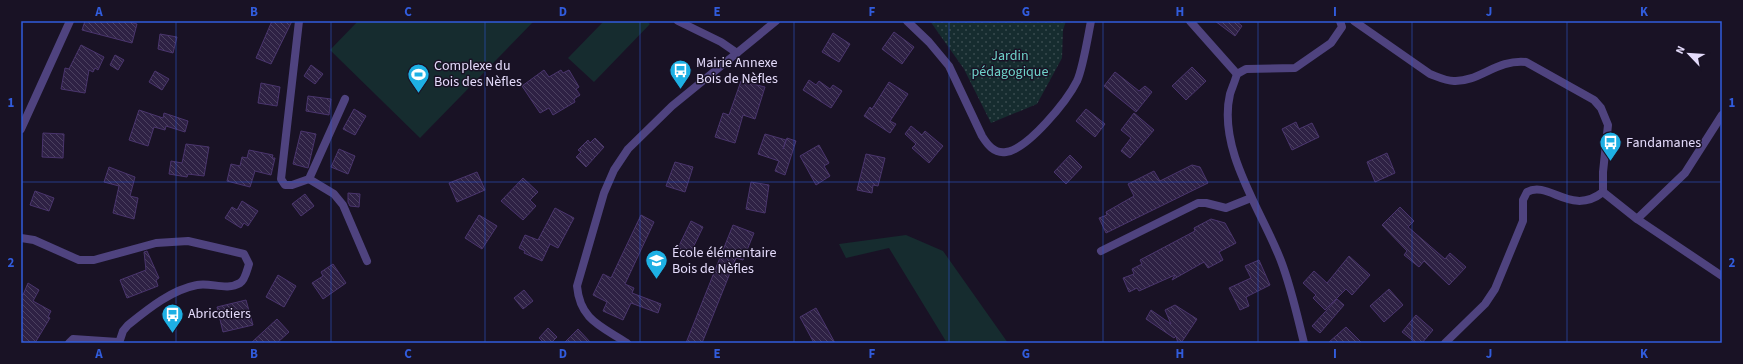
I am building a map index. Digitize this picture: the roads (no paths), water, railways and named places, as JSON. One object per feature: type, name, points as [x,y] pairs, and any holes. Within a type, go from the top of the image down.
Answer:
[{"type":"street","points":[[21,129],[70,21]]},
{"type":"street","points":[[299,21],[281,179],[285,185],[292,185],[309,179],[345,99]]},
{"type":"street","points":[[678,21],[721,42],[737,53]]},
{"type":"street","points":[[627,343],[589,317],[584,312],[578,300],[577,286],[604,193],[614,170],[628,149],[672,106],[776,21]]},
{"type":"street","points":[[907,21],[929,42],[949,66],[982,136],[989,146],[998,152],[1006,152],[1040,130],[1077,81],[1091,21]]},
{"type":"street","points":[[1190,21],[1237,74]]},
{"type":"street","points":[[1304,343],[1291,292],[1281,262],[1251,198],[1232,149],[1229,118],[1230,96],[1237,74],[1246,69],[1295,68],[1331,43],[1342,27],[1340,21]]},
{"type":"street","points":[[1354,21],[1430,74],[1442,80],[1454,82],[1465,80],[1506,63],[1516,61],[1526,62],[1594,100],[1601,108],[1608,124],[1603,172],[1603,192]]},
{"type":"street","points":[[1637,220],[1685,173],[1722,115]]},
{"type":"street","points":[[309,179],[334,194],[343,205],[367,261]]},
{"type":"street","points":[[1445,343],[1485,304],[1495,289],[1523,221],[1523,200],[1527,192],[1534,189],[1544,190],[1554,196],[1576,201],[1593,198],[1603,192]]},
{"type":"street","points":[[1603,192],[1637,220],[1722,276]]},
{"type":"street","points":[[1101,251],[1198,203],[1206,203],[1226,208],[1251,198]]},
{"type":"street","points":[[21,238],[34,240],[79,260],[94,260],[156,243],[188,242],[244,254],[249,264],[245,276],[240,283],[229,286],[197,285],[165,298],[128,325],[119,342],[73,339],[69,343]]},
{"type":"place","name":"Mairie Annexe Bois de Nèfles","points":[[680,90]]},
{"type":"place","name":"Complexe du Bois des Nèfles","points":[[419,94]]},
{"type":"place","name":"Fandamanes","points":[[1610,162]]},
{"type":"place","name":"École élémentaire Bois de Nèfles","points":[[657,280]]},
{"type":"place","name":"Abricotiers","points":[[172,334]]},
{"type":"park label","name":"Jardin pédagogique","points":[[1010,64]]}]
